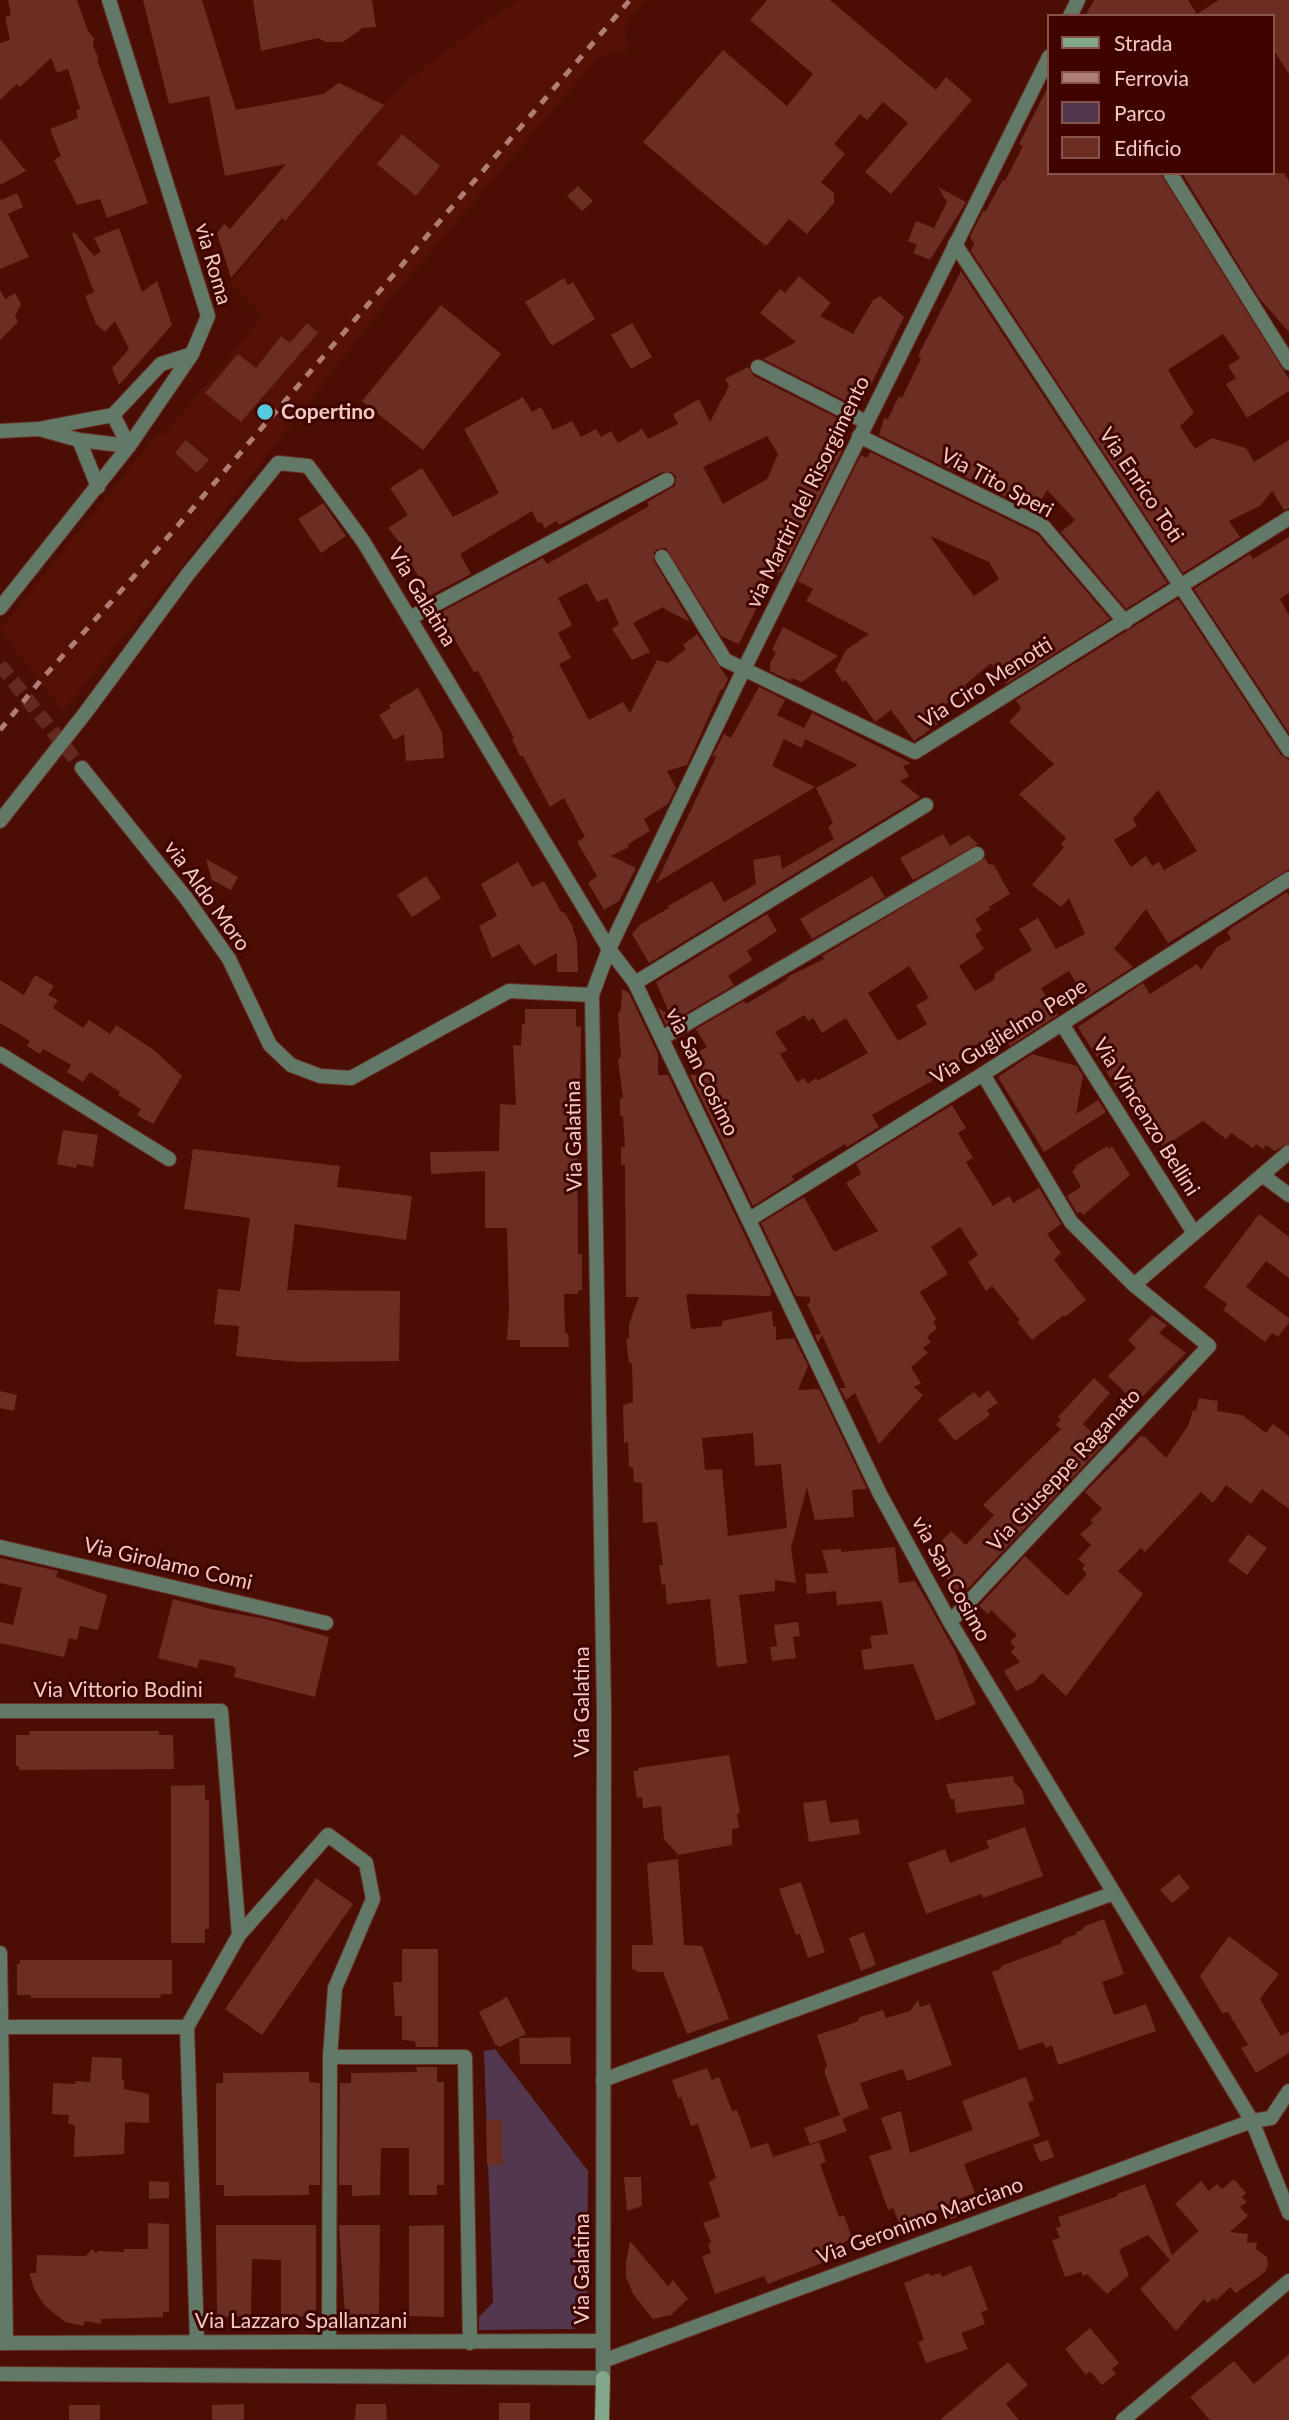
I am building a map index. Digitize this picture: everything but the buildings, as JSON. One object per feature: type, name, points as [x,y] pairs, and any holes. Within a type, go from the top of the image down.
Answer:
[{"type":"main road","points":[[603,2378],[603,2420]]},
{"type":"street","name":"via Roma","points":[[0,608],[129,446],[192,354],[208,316],[109,0]]},
{"type":"street","name":"via Martiri del Risorgimento","points":[[610,949],[744,669],[1048,59]]},
{"type":"street","points":[[1171,175],[1289,363]]},
{"type":"street","name":"Via Enrico Toti","points":[[955,244],[1289,750]]},
{"type":"street","points":[[0,431],[39,429],[113,415],[161,364],[192,354]]},
{"type":"street","points":[[758,367],[866,422]]},
{"type":"street","points":[[113,415],[129,446]]},
{"type":"street","points":[[39,429],[79,440],[129,446]]},
{"type":"street","name":"Via Tito Speri","points":[[859,436],[1043,526],[1125,622]]},
{"type":"street","points":[[79,440],[98,487]]},
{"type":"street","name":"Via Galatina","points":[[0,821],[86,712],[188,574],[278,463],[308,466],[363,541],[610,949],[592,995],[604,1712],[603,2378]]},
{"type":"street","points":[[410,618],[667,480]]},
{"type":"street","name":"Via Ciro Menotti","points":[[662,557],[725,660],[915,752],[1289,518]]},
{"type":"street","name":"via Aldo Moro","points":[[82,768],[193,908],[229,959],[270,1045],[291,1065],[320,1076],[351,1078],[509,991],[592,995]]},
{"type":"street","points":[[635,983],[926,805]]},
{"type":"street","points":[[662,1038],[977,854]]},
{"type":"street","name":"Via Guglielmo Pepe","points":[[750,1219],[1289,879]]},
{"type":"street","name":"via San Cosimo","points":[[610,949],[635,983],[880,1494],[950,1622],[1252,2121],[1289,2213]]},
{"type":"street","name":"Via Vincenzo Bellini","points":[[1062,1024],[1194,1233]]},
{"type":"street","points":[[0,1054],[170,1160]]},
{"type":"street","points":[[982,1074],[1071,1222],[1134,1285],[1289,1152]]},
{"type":"street","points":[[1262,1175],[1289,1195]]},
{"type":"street","name":"Via Giuseppe Raganato","points":[[950,1622],[1209,1346],[1134,1285]]},
{"type":"street","name":"Via Girolamo Comi","points":[[0,1547],[326,1623]]},
{"type":"street","name":"Via Vittorio Bodini","points":[[0,1712],[221,1711],[239,1935]]},
{"type":"street","points":[[197,2342],[187,2027],[239,1935],[328,1835],[366,1863],[373,1899],[335,1989],[330,2057],[329,2342]]},
{"type":"street","points":[[603,2080],[1114,1893]]},
{"type":"street","points":[[0,1954],[3,2343]]},
{"type":"street","points":[[1,2027],[187,2027]]},
{"type":"street","points":[[330,2057],[465,2057],[470,2343]]},
{"type":"street","name":"Via Geronimo Marciano","points":[[603,2361],[1252,2121],[1272,2118],[1289,2091]]},
{"type":"street","points":[[1124,2420],[1289,2281]]},
{"type":"street","name":"Via Lazzaro Spallanzani","points":[[3,2343],[603,2341]]},
{"type":"street","points":[[0,2374],[603,2378]]},
{"type":"shaded area","points":[[518,0],[646,0],[632,15],[625,30],[628,48],[623,54],[613,52],[594,62],[378,313],[174,575],[63,711],[0,630],[159,432],[164,435],[263,316],[230,283],[382,105],[406,82]]},
{"type":"green space","points":[[495,2049],[588,2171],[587,2314],[574,2329],[479,2330],[479,2317],[493,2302],[484,2051]]},
{"type":"tunnel","points":[[0,665],[82,768]]},
{"type":"railway","points":[[0,730],[630,0]]},
{"type":"place","name":"Copertino","points":[[265,412]]}]
